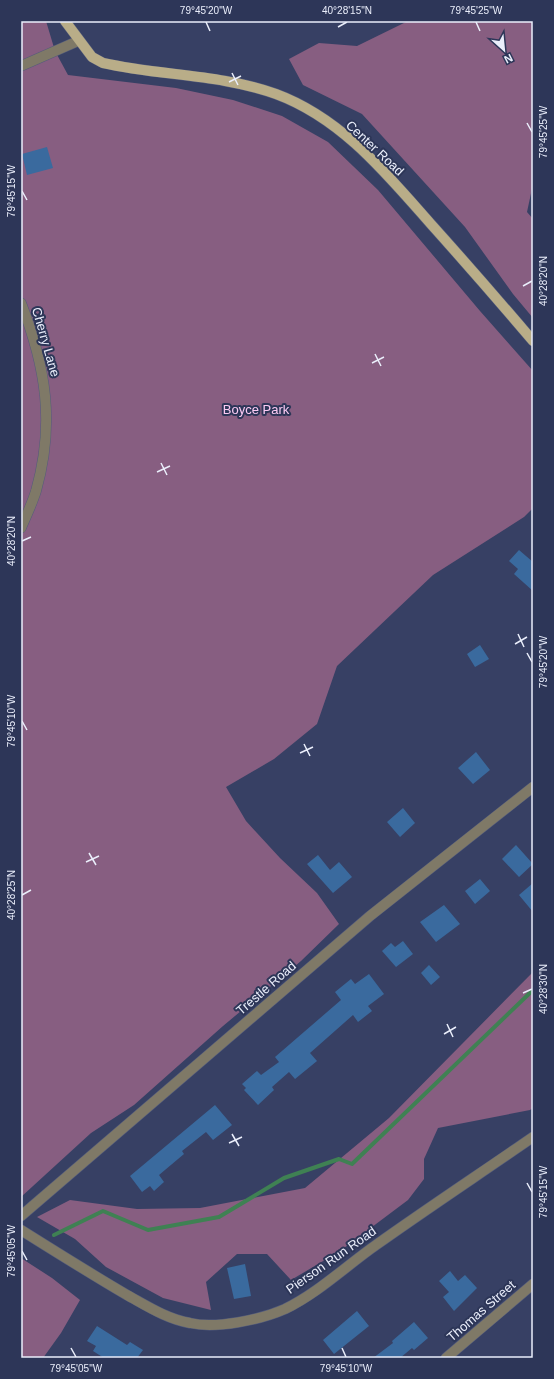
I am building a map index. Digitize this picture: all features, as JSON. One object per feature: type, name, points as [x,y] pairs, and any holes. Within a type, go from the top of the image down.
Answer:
[{"type":"main road","name":"Center Road","points":[[65,21],[78,41],[92,57],[104,63],[236,82],[276,95],[303,107],[328,123],[352,140],[384,172],[485,284],[533,341]]},
{"type":"street","points":[[21,66],[78,41]]},
{"type":"street","name":"Cherry Lane","points":[[21,303],[43,374],[47,416],[44,450],[36,492],[21,528]]},
{"type":"street","name":"Trestle Road","points":[[21,1216],[370,916],[533,787]]},
{"type":"street","name":"Pierson Run Road","points":[[21,1230],[160,1314],[190,1324],[210,1325],[237,1322],[264,1316],[285,1309],[312,1292],[425,1210],[533,1137]]},
{"type":"street","name":"Thomas Street","points":[[446,1358],[533,1284]]},
{"type":"green space","name":"Boyce Park","points":[[21,21],[46,21],[55,51],[68,75],[176,88],[233,100],[282,116],[328,142],[378,190],[480,311],[533,371],[533,508],[524,517],[433,575],[337,666],[317,724],[274,759],[226,787],[246,821],[280,858],[317,893],[339,924],[301,961],[223,1026],[134,1105],[91,1133],[21,1197]]},
{"type":"green space","points":[[408,21],[533,21],[533,184],[527,212],[533,219],[533,318],[513,294],[465,227],[362,114],[303,85],[289,59],[319,43],[357,46]]},
{"type":"green space","points":[[533,972],[533,1108],[530,1110],[438,1128],[424,1159],[424,1179],[408,1200],[340,1251],[291,1280],[267,1254],[237,1254],[206,1282],[211,1310],[163,1298],[106,1267],[75,1239],[37,1217],[70,1200],[137,1209],[200,1208],[305,1188],[389,1118]]},
{"type":"green space","points":[[21,1258],[52,1278],[80,1300],[61,1333],[43,1358],[21,1358]]},
{"type":"building","points":[[47,147],[53,168],[27,175],[22,154]]},
{"type":"building","points":[[519,550],[533,562],[533,591],[514,574],[518,569],[509,561]]},
{"type":"building","points":[[480,645],[489,659],[475,667],[467,654]]},
{"type":"building","points":[[476,752],[490,770],[473,784],[458,768]]},
{"type":"building","points":[[403,808],[415,823],[400,837],[387,822]]},
{"type":"building","points":[[516,845],[533,864],[519,877],[502,859]]},
{"type":"building","points":[[318,855],[330,870],[339,862],[352,877],[333,893],[307,864]]},
{"type":"building","points":[[480,879],[490,891],[475,904],[465,891]]},
{"type":"building","points":[[533,883],[533,912],[519,895]]},
{"type":"building","points":[[444,905],[460,924],[436,942],[420,922]]},
{"type":"building","points":[[403,941],[413,954],[396,967],[382,951],[391,943],[395,947]]},
{"type":"building","points":[[429,965],[440,977],[431,985],[421,973]]},
{"type":"building","points":[[369,974],[384,994],[368,1006],[372,1011],[358,1022],[353,1015],[310,1053],[317,1061],[295,1079],[289,1072],[272,1087],[274,1090],[258,1105],[244,1090],[246,1088],[242,1084],[257,1071],[261,1075],[279,1062],[275,1057],[341,1000],[335,992],[351,979],[355,984]]},
{"type":"building","points":[[215,1105],[232,1125],[213,1140],[206,1132],[182,1151],[184,1154],[159,1175],[164,1182],[154,1191],[150,1186],[142,1192],[130,1176]]},
{"type":"building","points":[[245,1264],[251,1296],[234,1299],[227,1268]]},
{"type":"building","points":[[450,1271],[458,1281],[465,1275],[477,1288],[454,1311],[443,1297],[449,1292],[439,1281]]},
{"type":"building","points":[[357,1311],[369,1326],[334,1354],[323,1340]]},
{"type":"building","points":[[414,1322],[428,1338],[414,1350],[412,1348],[400,1358],[373,1358],[393,1343],[392,1341]]},
{"type":"building","points":[[97,1326],[127,1345],[130,1342],[143,1350],[137,1358],[104,1358],[93,1351],[96,1346],[87,1341]]},
{"type":"waterway","points":[[54,1235],[103,1211],[148,1230],[219,1217],[284,1178],[339,1159],[352,1164],[533,990]]}]
